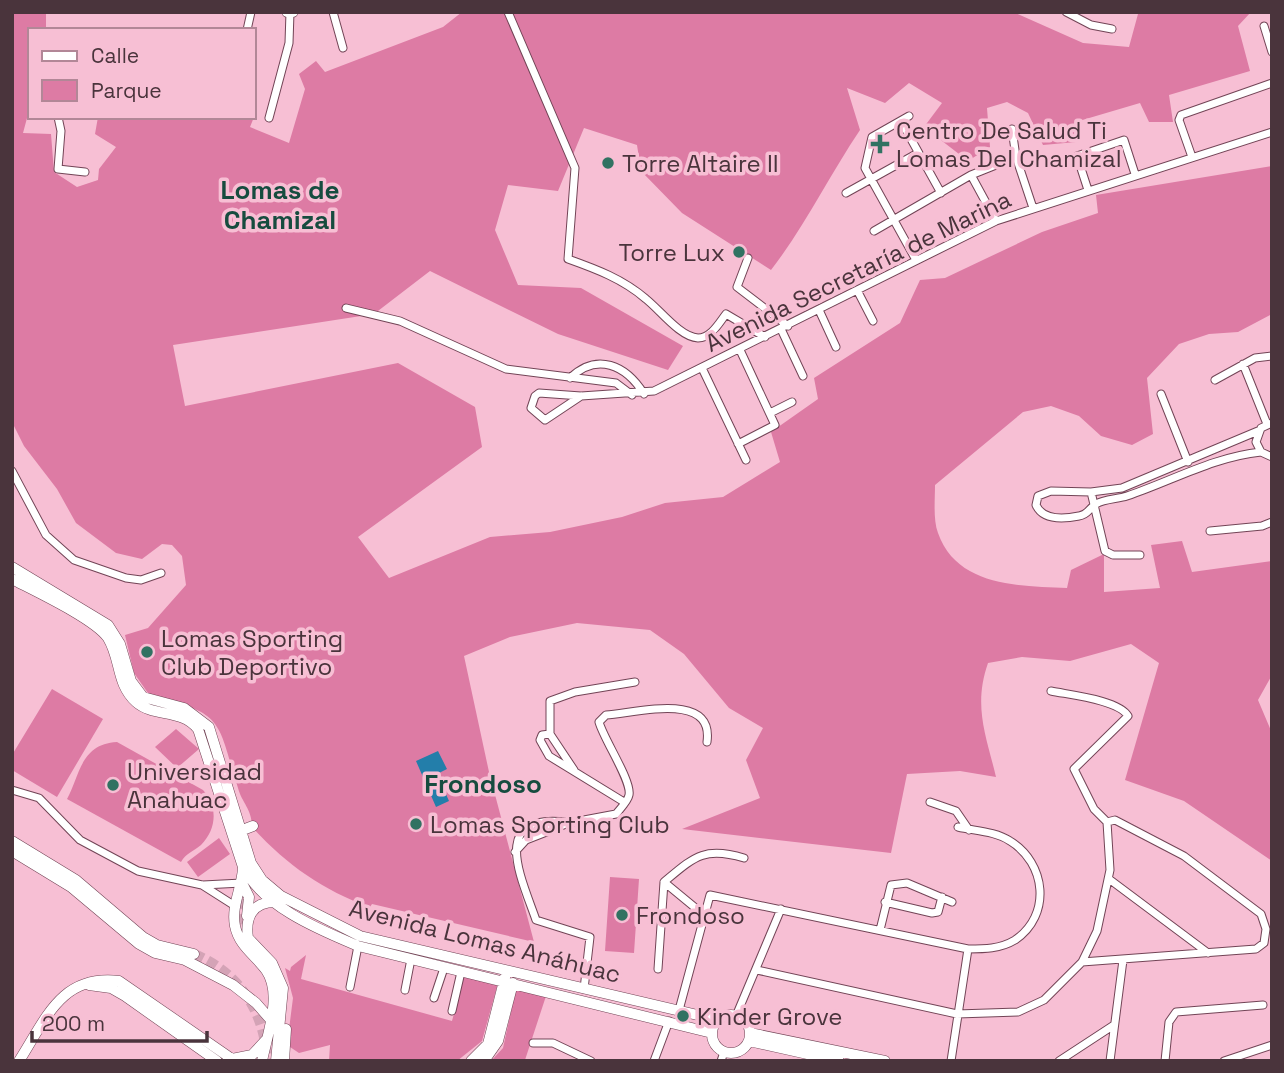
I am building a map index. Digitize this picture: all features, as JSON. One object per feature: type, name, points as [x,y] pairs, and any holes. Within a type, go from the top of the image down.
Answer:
[{"type":"main road","points":[[12,568],[107,625],[118,639],[131,681],[143,697],[153,702],[184,708],[209,727],[220,747],[231,784]]},
{"type":"main road","name":"Avenida Lomas Anáhuac","points":[[12,579],[101,631],[112,647],[123,686],[138,704],[150,710],[181,716],[198,729],[243,867],[254,885],[275,902],[329,934],[358,946],[712,1033]]},
{"type":"main road","name":"Avenida Lomas Anáhuac","points":[[209,727],[251,863],[262,880],[281,896],[331,924],[360,936],[719,1020]]},
{"type":"main road","points":[[240,831],[253,826]]},
{"type":"main road","points":[[12,842],[76,880],[143,937],[158,945],[194,954]]},
{"type":"main road","points":[[12,852],[71,887],[139,944],[155,953],[185,960],[225,980],[256,1003],[270,1019]]},
{"type":"main road","points":[[243,867],[242,883],[235,906],[235,925],[240,941],[271,980],[273,999],[262,1061]]},
{"type":"main road","points":[[242,883],[249,897],[248,938],[269,959],[286,983],[289,999],[284,1061]]},
{"type":"main road","points":[[247,920],[258,905],[275,902]]},
{"type":"main road","points":[[484,1061],[498,1041],[509,982],[507,974],[522,978],[526,975]]},
{"type":"main road","points":[[273,1061],[284,999],[279,976]]},
{"type":"main road","points":[[273,1061],[279,976]]},
{"type":"main road","points":[[19,1061],[61,997],[74,986],[101,979],[119,981],[232,1059],[247,1059],[266,1040]]},
{"type":"main road","points":[[471,1061],[488,1044],[509,982]]},
{"type":"main road","points":[[24,1061],[66,997],[89,985],[111,988],[224,1061]]},
{"type":"main road","points":[[736,1016],[748,1026],[749,1037],[738,1052],[722,1056],[712,1033],[719,1020],[736,1016]]},
{"type":"main road","points":[[168,1026],[217,1061]]},
{"type":"main road","points":[[749,1037],[839,1061]]},
{"type":"main road","points":[[749,1037],[885,1061]]},
{"type":"street","points":[[269,118],[289,43],[290,12]]},
{"type":"street","points":[[333,12],[343,48]]},
{"type":"street","points":[[508,12],[575,168],[568,259],[618,279],[644,297],[689,336],[701,338],[710,334],[726,314],[765,337]]},
{"type":"street","points":[[1066,12],[1091,25],[1112,29]]},
{"type":"street","points":[[1264,26],[1272,51]]},
{"type":"street","points":[[1192,157],[1179,120],[1181,115],[1272,83]]},
{"type":"street","points":[[909,116],[872,137],[864,168],[916,260]]},
{"type":"street","points":[[58,119],[61,131],[58,169],[85,172]]},
{"type":"street","points":[[901,121],[941,193]]},
{"type":"street","points":[[1012,129],[1016,156],[1033,208]]},
{"type":"street","name":"Avenida Secretaría de Marina","points":[[580,396],[545,420],[531,408],[535,396],[539,393],[580,396],[644,394],[740,350],[996,221],[1272,132]]},
{"type":"street","points":[[1088,190],[1077,156],[1124,140],[1135,174]]},
{"type":"street","points":[[846,193],[918,153]]},
{"type":"street","points":[[874,231],[971,175],[1016,156]]},
{"type":"street","points":[[971,175],[996,221]]},
{"type":"street","points":[[748,258],[737,287],[784,328],[803,376]]},
{"type":"street","points":[[857,290],[873,321]]},
{"type":"street","points":[[346,308],[400,321],[506,369],[615,383],[632,395]]},
{"type":"street","points":[[819,310],[836,347]]},
{"type":"street","points":[[738,444],[772,427],[774,421],[740,350]]},
{"type":"street","points":[[1215,380],[1243,364],[1266,355],[1272,356]]},
{"type":"street","points":[[569,378],[583,367],[606,363],[626,373],[644,394]]},
{"type":"street","points":[[1243,364],[1270,424],[1188,462],[1122,488],[1043,493],[1036,505],[1043,515],[1049,517],[1084,515],[1096,504],[1125,497],[1220,459],[1261,452],[1272,457]]},
{"type":"street","points":[[702,368],[746,460]]},
{"type":"street","points":[[1161,394],[1188,462]]},
{"type":"street","points":[[771,413],[792,402]]},
{"type":"street","points":[[1258,431],[1256,442],[1261,452]]},
{"type":"street","points":[[12,471],[47,535],[74,560],[126,578],[141,580],[161,573]]},
{"type":"street","points":[[1091,492],[1105,551],[1113,555],[1140,555]]},
{"type":"street","points":[[1210,531],[1262,526],[1272,522]]},
{"type":"street","points":[[574,770],[550,734],[552,699],[635,682]]},
{"type":"street","points":[[757,970],[957,1014],[1018,1012],[1044,1000],[1082,962],[1097,931],[1109,879],[1111,850],[1107,822],[1094,809],[1074,769],[1128,716],[1124,709],[1114,705],[1051,691]]},
{"type":"street","points":[[515,853],[526,840],[568,823],[617,814],[629,795],[628,781],[605,742],[599,722],[606,715],[683,709],[704,717],[709,727],[707,742]]},
{"type":"street","points":[[550,734],[542,734],[542,748],[549,756],[624,802]]},
{"type":"street","points":[[12,790],[39,798],[80,840],[138,872],[202,885],[242,883]]},
{"type":"street","points":[[930,802],[956,811],[969,830]]},
{"type":"street","points":[[568,823],[548,820],[530,824],[520,832],[515,853],[536,920],[590,937],[584,989]]},
{"type":"street","points":[[548,820],[549,831]]},
{"type":"street","points":[[1082,962],[1260,947],[1266,929],[1261,914],[1184,856],[1115,820],[1107,822]]},
{"type":"street","points":[[679,1010],[710,895],[968,950],[988,949],[1015,940],[1038,913],[1041,893],[1039,877],[1023,850],[999,835],[958,827]]},
{"type":"street","points":[[520,832],[526,840]]},
{"type":"street","points":[[659,970],[663,882],[697,855],[719,851],[744,858]]},
{"type":"street","points":[[1109,879],[1208,953]]},
{"type":"street","points":[[663,882],[704,915]]},
{"type":"street","points":[[880,930],[891,885],[907,883],[952,902]]},
{"type":"street","points":[[202,885],[235,906]]},
{"type":"street","points":[[885,902],[932,913],[937,912],[942,897]]},
{"type":"street","points":[[736,1016],[781,909]]},
{"type":"street","points":[[349,987],[358,946]]},
{"type":"street","points":[[951,1061],[968,950]]},
{"type":"street","points":[[405,990],[411,959]]},
{"type":"street","points":[[1110,1061],[1123,960]]},
{"type":"street","points":[[434,998],[444,968]]},
{"type":"street","points":[[452,1011],[461,972]]},
{"type":"street","points":[[1165,1061],[1169,1022],[1175,1012],[1263,1005]]},
{"type":"street","points":[[654,1061],[669,1021]]},
{"type":"street","points":[[1059,1061],[1114,1025]]},
{"type":"street","points":[[533,1043],[553,1043],[577,1058],[591,1061]]},
{"type":"street","points":[[1224,1061],[1272,1045]]},
{"type":"green space","points":[[12,12],[46,12],[46,28],[28,28],[28,114],[23,133],[51,134],[54,172],[77,187],[98,180],[99,169],[116,147],[95,134],[98,119],[253,119],[250,127],[289,143],[305,89],[299,74],[316,61],[325,72],[443,27],[462,12],[1013,12],[1083,43],[1129,47],[1138,14],[1251,12],[1238,26],[1250,71],[1169,95],[1173,122],[1149,122],[1140,103],[1079,121],[1076,142],[1043,145],[1028,113],[1007,102],[987,108],[990,147],[968,161],[924,127],[942,103],[909,83],[885,103],[847,88],[860,130],[771,270],[682,213],[641,171],[637,145],[584,128],[558,191],[508,185],[495,230],[518,285],[581,288],[683,346],[668,370],[558,334],[430,271],[374,314],[173,345],[185,406],[398,363],[475,407],[482,447],[358,537],[389,578],[490,537],[550,532],[622,517],[665,503],[723,497],[780,462],[771,432],[818,399],[814,378],[900,323],[920,280],[945,278],[1042,232],[1098,213],[1096,195],[1272,166],[1272,314],[1238,332],[1209,334],[1179,344],[1147,378],[1153,434],[1132,445],[1101,436],[1079,416],[1051,406],[1023,412],[935,485],[935,522],[947,551],[960,564],[975,574],[1011,584],[1067,588],[1071,570],[1104,554],[1104,592],[1160,588],[1151,545],[1182,541],[1192,572],[1272,561],[1272,675],[1258,700],[1272,733],[1272,861],[1184,801],[1125,780],[1159,663],[1131,644],[1070,661],[1022,657],[988,663],[981,707],[996,777],[960,771],[907,774],[891,853],[682,829],[760,798],[746,760],[763,728],[729,708],[684,654],[650,630],[577,623],[510,637],[464,656],[489,772],[534,942],[372,904],[370,907],[336,893],[278,853],[252,827],[221,733],[214,723],[192,708],[150,696],[134,673],[125,635],[148,628],[186,585],[182,556],[172,545],[162,544],[142,559],[116,553],[76,523],[57,489],[24,446],[12,422]]},
{"type":"green space","points":[[52,689],[103,719],[57,797],[12,770],[12,755]]},
{"type":"green space","points":[[176,729],[199,749],[177,768],[155,747]]},
{"type":"green space","points":[[117,742],[203,790],[208,796],[213,810],[213,825],[201,845],[181,862],[67,799],[88,755],[105,744]]},
{"type":"green space","points":[[219,838],[230,854],[198,877],[187,862]]},
{"type":"green space","name":"Frondoso","points":[[610,877],[639,879],[634,953],[605,951]]},
{"type":"green space","points":[[306,955],[301,979],[452,1021],[464,976],[498,983],[482,1041],[457,1061],[329,1061],[330,1045],[299,1053],[287,1045],[293,998],[285,968],[290,971],[291,967]]},
{"type":"green space","points":[[516,989],[546,996],[525,1060],[491,1061],[503,1048]]},
{"type":"water","points":[[438,751],[447,769],[437,774],[449,801],[436,807],[416,761]]},
{"type":"tunnel","points":[[248,938],[241,913],[249,870]]},
{"type":"tunnel","points":[[194,954],[224,971],[247,996],[261,1026],[267,1061]]},
{"type":"place","name":"Centro De Salud Ti Lomas Del Chamizal","points":[[880,144]]},
{"type":"place","name":"Torre Altaire II","points":[[608,163]]},
{"type":"place","name":"Torre Lux","points":[[739,252]]},
{"type":"place","name":"Lomas Sporting Club Deportivo","points":[[147,652]]},
{"type":"place","name":"Universidad Anahuac","points":[[113,785]]},
{"type":"place","name":"Lomas Sporting Club","points":[[416,824]]},
{"type":"place","name":"Frondoso","points":[[622,915]]},
{"type":"place","name":"Kinder Grove","points":[[683,1016]]},
{"type":"district","name":"Lomas de Chamizal","points":[[280,204]]},
{"type":"district","name":"Frondoso","points":[[483,784]]}]
